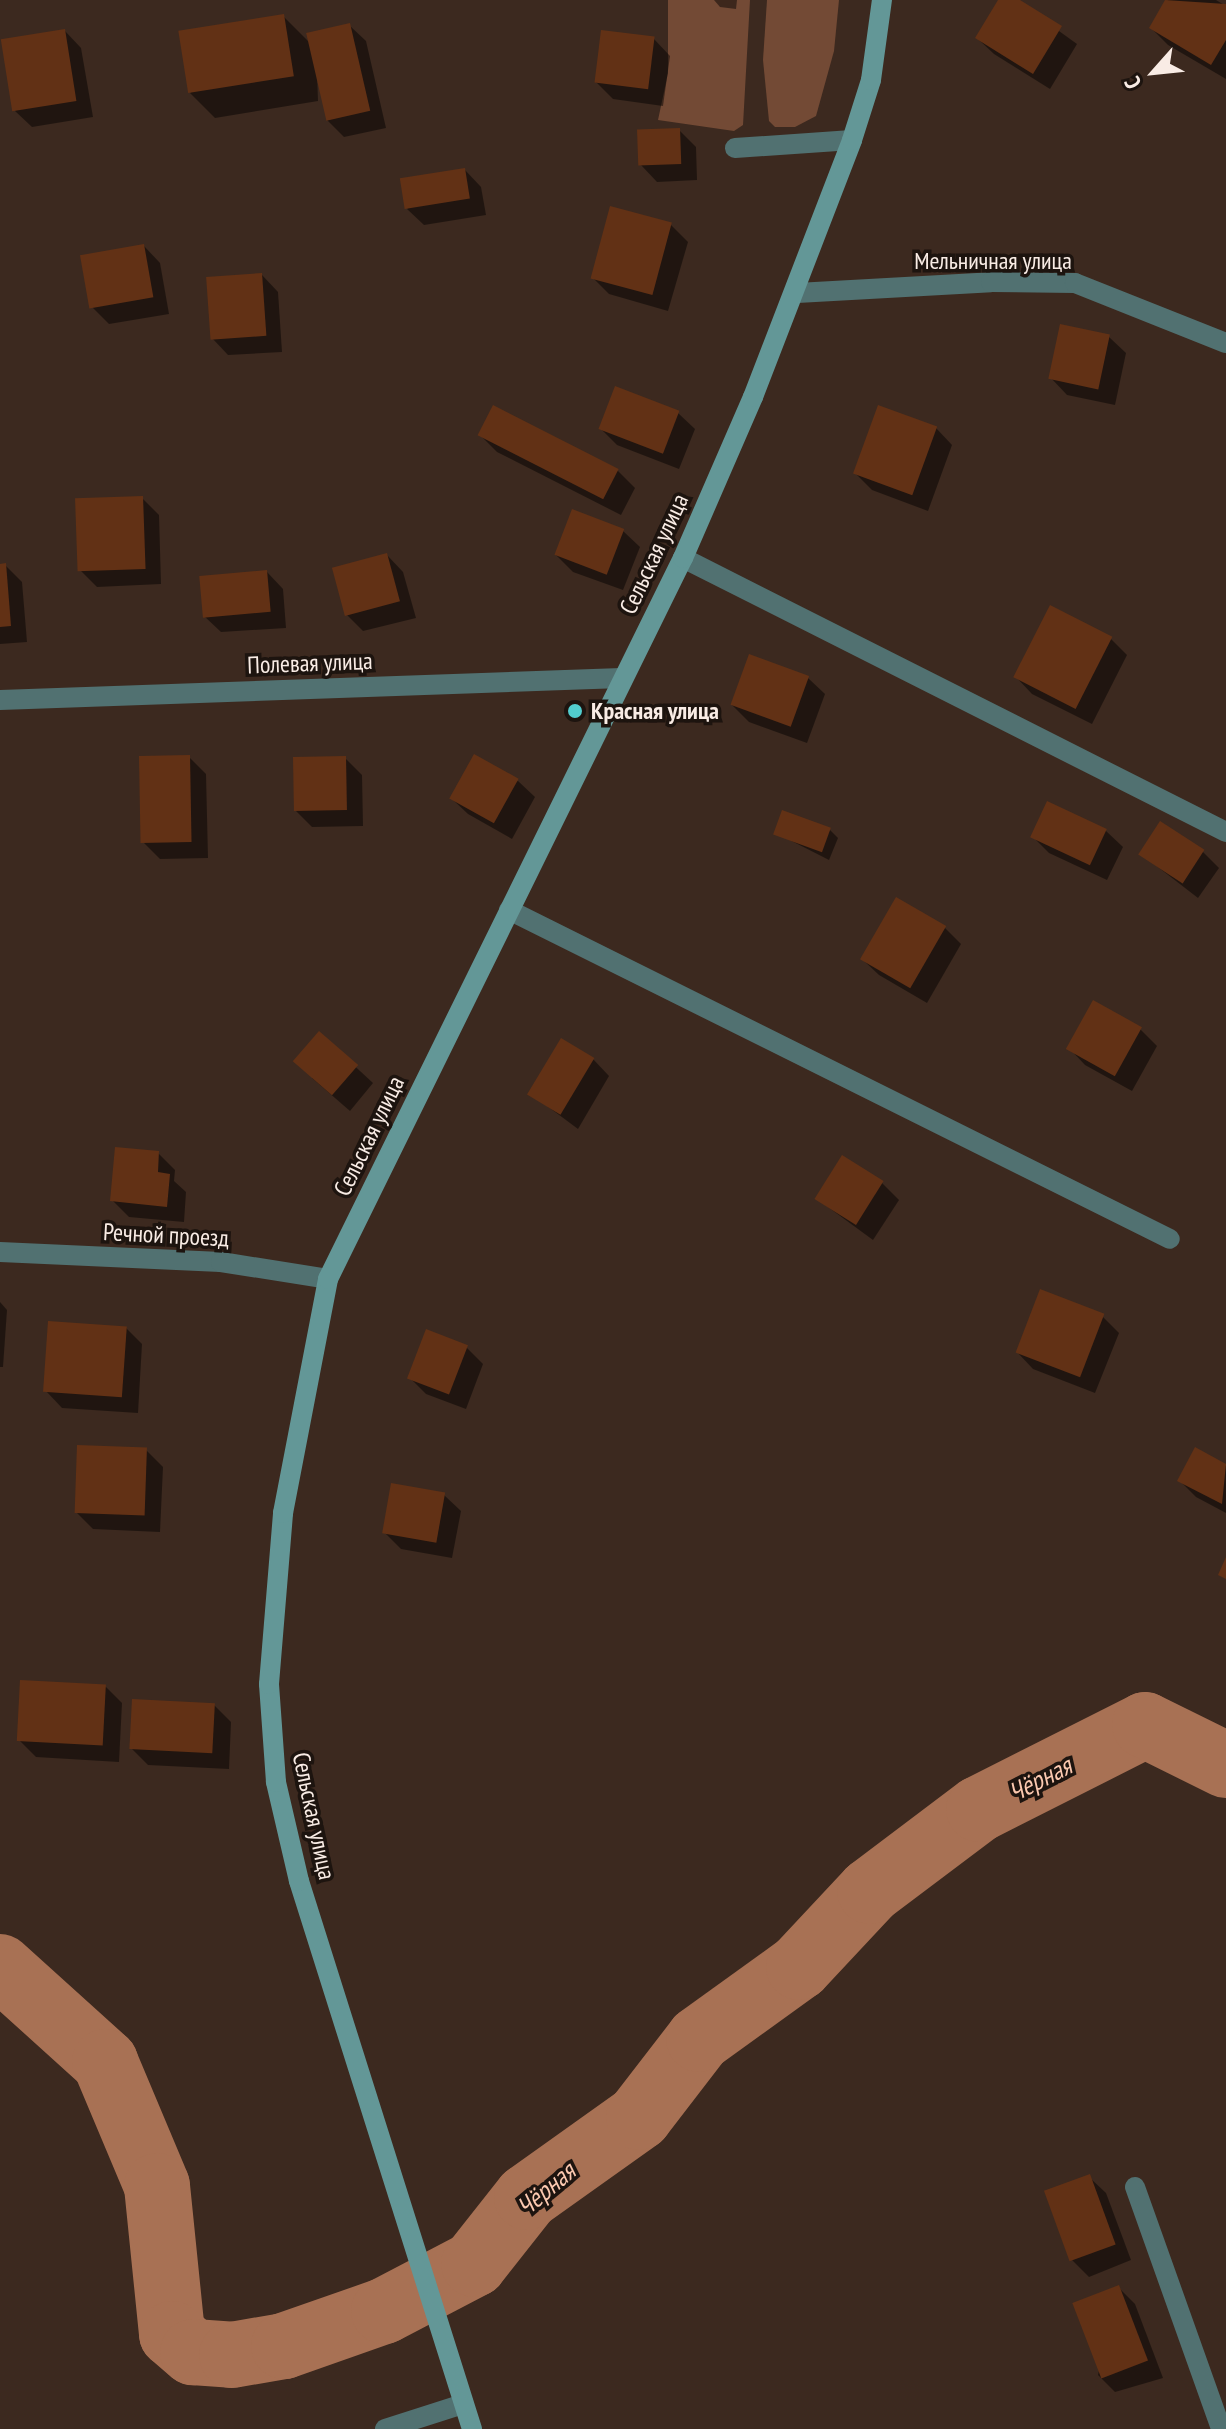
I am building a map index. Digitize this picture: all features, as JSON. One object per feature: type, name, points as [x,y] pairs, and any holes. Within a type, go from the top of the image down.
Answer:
[{"type":"main road","name":"Сельская улица","points":[[472,2429],[299,1881],[276,1782],[269,1684],[283,1513],[328,1279],[683,558],[797,293],[852,140],[871,80],[882,0]]},
{"type":"street","points":[[735,148],[852,140]]},
{"type":"street","name":"Мельничная улица","points":[[797,293],[991,282],[1075,283],[1226,343]]},
{"type":"street","points":[[683,558],[1226,832]]},
{"type":"street","name":"Полевая улица","points":[[0,700],[622,678]]},
{"type":"street","points":[[509,910],[1170,1239]]},
{"type":"street","name":"Речной проезд","points":[[0,1252],[221,1262],[328,1279]]},
{"type":"street","points":[[1135,2187],[1221,2429]]},
{"type":"street","points":[[385,2429],[463,2404]]},
{"type":"shaded area","points":[[668,0],[750,0],[743,125],[734,131],[658,120],[668,73]]},
{"type":"shaded area","points":[[767,0],[839,0],[834,51],[816,116],[795,127],[775,127],[769,121],[763,60]]},
{"type":"building","points":[[998,0],[1020,0],[1062,26],[1033,74],[975,38]]},
{"type":"building","points":[[1165,0],[1226,4],[1226,40],[1211,65],[1149,28]]},
{"type":"building","points":[[284,14],[294,76],[188,93],[178,31]]},
{"type":"building","points":[[350,23],[370,111],[326,121],[306,33]]},
{"type":"building","points":[[65,29],[76,101],[12,111],[1,39]]},
{"type":"building","points":[[601,30],[655,37],[648,89],[595,83]]},
{"type":"building","points":[[680,128],[681,164],[638,165],[637,130]]},
{"type":"building","points":[[465,168],[470,199],[405,209],[400,178]]},
{"type":"building","points":[[610,206],[672,223],[652,295],[591,278]]},
{"type":"building","points":[[144,244],[153,297],[89,308],[80,255]]},
{"type":"building","points":[[262,273],[266,336],[211,340],[206,277]]},
{"type":"building","points":[[1060,324],[1110,335],[1098,389],[1048,379]]},
{"type":"building","points":[[615,386],[679,411],[663,454],[599,429]]},
{"type":"building","points":[[493,405],[619,469],[603,499],[478,435]]},
{"type":"building","points":[[878,405],[937,427],[912,495],[853,474]]},
{"type":"building","points":[[143,496],[146,569],[78,571],[75,498]]},
{"type":"building","points":[[572,509],[624,529],[607,575],[554,555]]},
{"type":"building","points":[[387,553],[400,601],[345,616],[332,568]]},
{"type":"building","points":[[6,563],[11,626],[0,627],[0,564]]},
{"type":"building","points":[[267,570],[271,612],[203,618],[199,576]]},
{"type":"building","points":[[1050,605],[1112,637],[1076,709],[1013,677]]},
{"type":"building","points":[[749,654],[809,676],[791,727],[731,705]]},
{"type":"building","points":[[474,754],[519,779],[494,823],[449,799]]},
{"type":"building","points":[[190,755],[192,842],[141,843],[139,756]]},
{"type":"building","points":[[346,756],[347,810],[294,811],[293,757]]},
{"type":"building","points":[[1047,801],[1107,829],[1090,865],[1030,837]]},
{"type":"building","points":[[782,810],[831,828],[822,852],[773,834]]},
{"type":"building","points":[[1160,821],[1204,850],[1183,883],[1138,855]]},
{"type":"building","points":[[896,897],[946,926],[910,988],[860,959]]},
{"type":"building","points":[[1093,1000],[1142,1027],[1115,1076],[1066,1049]]},
{"type":"building","points":[[319,1031],[358,1065],[332,1095],[293,1061]]},
{"type":"building","points":[[561,1038],[594,1058],[560,1115],[527,1095]]},
{"type":"building","points":[[115,1147],[159,1151],[158,1172],[170,1174],[167,1207],[110,1201]]},
{"type":"building","points":[[842,1155],[884,1181],[856,1225],[814,1199]]},
{"type":"building","points":[[1040,1289],[1104,1314],[1080,1377],[1016,1352]]},
{"type":"building","points":[[48,1321],[127,1327],[122,1397],[43,1392]]},
{"type":"building","points":[[426,1329],[468,1345],[449,1395],[407,1378]]},
{"type":"building","points":[[77,1445],[147,1447],[145,1515],[75,1513]]},
{"type":"building","points":[[1195,1447],[1226,1464],[1222,1504],[1177,1481]]},
{"type":"building","points":[[391,1483],[445,1493],[436,1543],[382,1533]]},
{"type":"building","points":[[1226,1557],[1226,1579],[1218,1575]]},
{"type":"building","points":[[20,1680],[106,1685],[103,1745],[17,1741]]},
{"type":"building","points":[[132,1699],[215,1703],[212,1753],[129,1749]]},
{"type":"building","points":[[1090,2174],[1116,2244],[1070,2261],[1044,2191]]},
{"type":"building","points":[[1119,2285],[1148,2361],[1101,2379],[1072,2303]]},
{"type":"waterway","name":"Чёрная","points":[[0,1967],[105,2062],[157,2186],[172,2334],[193,2352],[232,2355],[284,2346],[384,2311],[474,2264],[527,2197],[639,2117],[699,2039],[799,1967],[870,1891],[979,1809],[1145,1725],[1226,1765]]},
{"type":"place","name":"Красная улица","points":[[575,711]]}]
